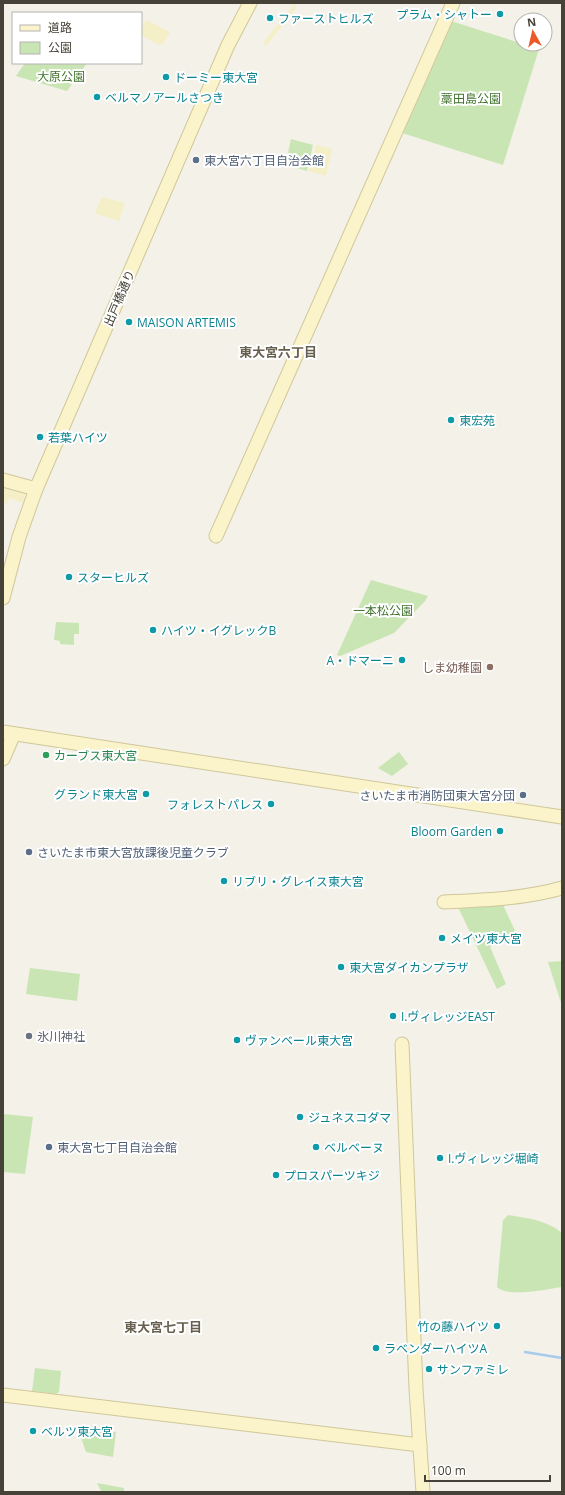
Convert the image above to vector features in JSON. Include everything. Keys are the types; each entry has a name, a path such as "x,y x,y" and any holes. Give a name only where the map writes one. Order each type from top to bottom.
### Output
{"street":[{"name":"出戸橋通り","path":"3,598 18,536 36,489 228,45 250,3"},
{"path":"216,536 453,3"},
{"path":"3,480 36,489"},
{"path":"3,759 8,733 562,817"},
{"path":"444,902 505,900 540,895 562,888"},
{"path":"402,1044 416,1389 423,1492"},
{"path":"3,1395 420,1445"}],"green space":[{"name":"藁田島公園","path":"451,21 513,41 513,52 538,52 503,165 399,132"},
{"name":"大原公園","path":"24,64 86,64 67,91 16,76"},
{"path":"291,139 313,145 307,171 297,168 300,156 288,153"},
{"name":"一本松公園","path":"371,580 428,596 394,633 340,656 337,655"},
{"path":"56,622 79,623 79,634 74,634 74,645 60,644 60,641 54,640"},
{"path":"399,752 408,764 392,776 378,768"},
{"path":"503,905 518,937 490,947 506,984 497,989 458,907"},
{"path":"562,961 562,1006 548,962"},
{"path":"30,968 80,974 77,1001 26,994"},
{"path":"3,1114 33,1117 25,1174 3,1172"},
{"path":"508,1215 543,1222 562,1233 562,1287 538,1291 509,1292 497,1287 503,1220"},
{"path":"35,1368 61,1371 59,1392 56,1394 32,1391"},
{"path":"77,1426 116,1432 113,1457 86,1452"},
{"path":"97,1483 124,1488 124,1492 101,1491"}],"sand":[{"path":"295,3 297,3 295,6 296,8 266,46 263,43"},
{"path":"146,20 170,32 163,44 159,45 142,36 142,28"},
{"path":"316,145 332,149 326,176 309,171"},
{"path":"102,197 125,203 119,221 95,213"},
{"path":"4,485 23,491 25,495 23,503 9,498 7,504 3,502"}],"waterway":[{"path":"525,1352 562,1358"}],"place":[{"name":"プラム・シャトー","path":"500,14"},
{"name":"ファーストヒルズ","path":"270,18"},
{"name":"ドーミー東大宮","path":"166,77"},
{"name":"ベルマノアールさつき","path":"97,97"},
{"name":"東大宮六丁目自治会館","path":"196,160"},
{"name":"MAISON ARTEMIS","path":"129,322"},
{"name":"東宏苑","path":"451,420"},
{"name":"若葉ハイツ","path":"40,437"},
{"name":"スターヒルズ","path":"69,577"},
{"name":"ハイツ・イグレックB","path":"153,630"},
{"name":"A・ドマーニ","path":"402,660"},
{"name":"しま幼稚園","path":"490,667"},
{"name":"カーブス東大宮","path":"46,755"},
{"name":"グランド東大宮","path":"146,794"},
{"name":"さいたま市消防団東大宮分団","path":"523,795"},
{"name":"フォレストパレス","path":"271,804"},
{"name":"Bloom Garden","path":"500,831"},
{"name":"さいたま市東大宮放課後児童クラブ","path":"29,852"},
{"name":"リブリ・グレイス東大宮","path":"224,881"},
{"name":"メイツ東大宮","path":"442,938"},
{"name":"東大宮ダイカンプラザ","path":"341,967"},
{"name":"I.ヴィレッジEAST","path":"393,1016"},
{"name":"氷川神社","path":"29,1036"},
{"name":"ヴァンベール東大宮","path":"237,1040"},
{"name":"ジュネスコダマ","path":"300,1117"},
{"name":"東大宮七丁目自治会館","path":"49,1147"},
{"name":"ベルベーヌ","path":"316,1147"},
{"name":"I.ヴィレッジ堀崎","path":"440,1158"},
{"name":"プロスパーツキジ","path":"276,1175"},
{"name":"竹の藤ハイツ","path":"497,1326"},
{"name":"ラベンダーハイツA","path":"376,1348"},
{"name":"サンファミレ","path":"429,1369"},
{"name":"ベルツ東大宮","path":"33,1431"}],"district":[{"name":"東大宮六丁目","path":"278,352"},
{"name":"東大宮七丁目","path":"163,1327"}]}
